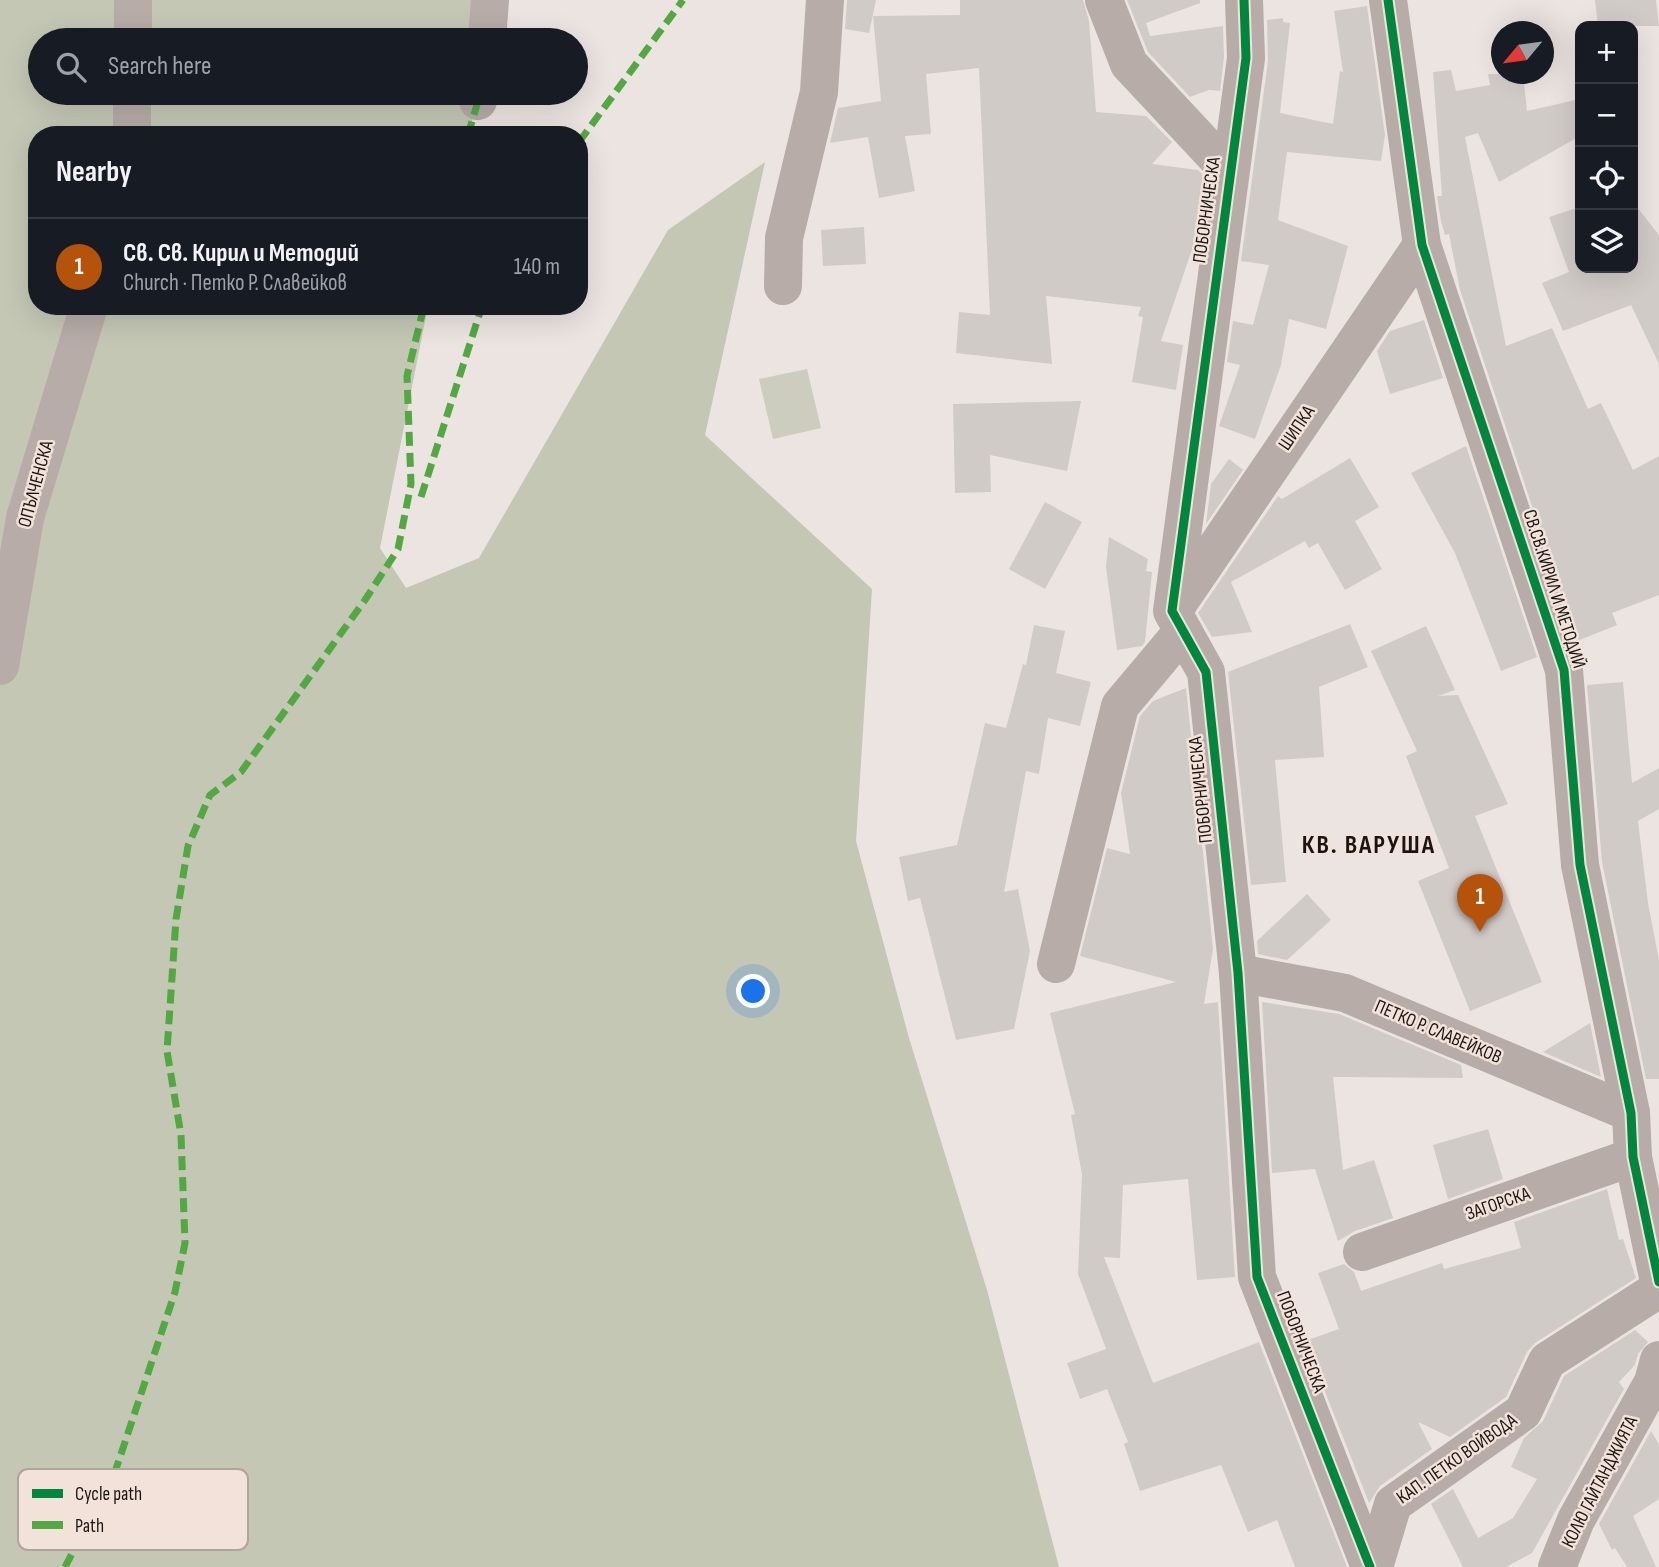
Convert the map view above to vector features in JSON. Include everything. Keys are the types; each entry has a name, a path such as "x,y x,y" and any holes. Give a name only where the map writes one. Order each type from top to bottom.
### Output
{"street":[{"path":"133,0 133,28"},
{"path":"488,28 490,0"},
{"path":"783,286 784,238 820,92 825,0"},
{"path":"1104,0 1129,64 1230,171"},
{"name":"ПОБОРНИЧЕСКА","path":"1244,0 1246,58 1230,171 1178,621 1206,672 1238,973 1257,1277 1372,1567"},
{"name":"СВ.СВ.КИРИЛ И МЕТОДИЙ","path":"1388,0 1422,244 1564,670 1580,865 1644,1178 1659,1282"},
{"path":"132,105 132,126"},
{"name":"ШИПКА","path":"1178,621 1422,244"},
{"name":"ОПЪЛЧЕНСКА","path":"0,666 25,518 86,315"},
{"path":"1056,964 1120,706 1178,621"},
{"name":"ПЕТКО Р. СЛАВЕЙКОВ","path":"1238,973 1345,993 1631,1113"},
{"name":"ЗАГОРСКА","path":"1362,1252 1644,1178"},
{"name":"КАП. ПЕТКО ВОЙВОДА","path":"1372,1567 1393,1504 1524,1412 1547,1361 1659,1289"},
{"name":"КОЛЮ ГАЙТАНДЖИЯТА","path":"1557,1567 1576,1520 1653,1382 1659,1360"}],"shaded area":[{"path":"807,369 821,428 773,439 759,379"}],"green space":[{"path":"0,0 490,0 488,28 28,28 28,105 477,105 471,126 28,126 28,315 426,315 380,548 406,588 479,558 668,230 765,162 705,435 872,589 856,841 909,1038 987,1290 1059,1567 0,1567"}],"building":[{"path":"847,0 876,0 869,33 845,29"},
{"path":"960,0 1083,0 1089,21 1096,112 1146,116 1172,142 1152,164 1198,170 1208,180 1202,220 1161,341 1183,345 1176,390 1132,382 1143,317 1138,316 1141,307 1046,296 1052,364 956,353 959,312 990,315 979,68 926,74 931,134 905,136 915,191 879,198 868,137 830,143 838,108 881,101 873,16 960,15"},
{"path":"1127,0 1200,0 1200,3 1146,23 1150,36 1223,26 1224,57 1220,91 1209,90 1190,97 1148,52"},
{"path":"1595,0 1656,0 1659,26 1638,26 1638,21 1597,21"},
{"path":"1367,6 1385,135 1381,161 1287,152 1278,220 1348,246 1326,329 1289,319 1281,365 1255,439 1219,426 1240,365 1227,362 1233,321 1253,325 1269,265 1241,261 1268,61 1267,20 1283,18 1283,22 1290,23 1280,113 1333,124 1340,71 1343,72 1334,11"},
{"path":"1451,70 1456,91 1490,85 1488,74 1491,74 1491,84 1524,84 1527,111 1575,100 1575,139 1499,182 1478,133 1465,137 1506,346 1552,328 1588,409 1601,403 1633,470 1659,456 1659,595 1612,613 1617,625 1577,641 1460,290 1449,234 1445,235 1441,221 1437,196 1442,196 1433,72"},
{"path":"1638,208 1659,235 1659,364 1631,305 1563,331 1542,283 1569,272 1549,217 1575,209 1575,273 1638,273"},
{"path":"864,227 866,264 823,266 821,230"},
{"path":"1424,320 1443,378 1390,394 1377,351 1390,331"},
{"path":"1081,401 1067,471 990,455 991,492 955,493 953,404"},
{"path":"1466,446 1537,657 1501,671 1455,553 1411,473"},
{"path":"1350,458 1379,507 1355,521 1382,569 1345,590 1318,543 1309,548 1305,541 1231,582 1252,632 1212,637 1198,613 1278,496 1282,499"},
{"path":"1229,459 1243,470 1206,524 1211,484"},
{"path":"1045,502 1082,522 1045,589 1009,569"},
{"path":"1109,537 1148,559 1146,571 1152,572 1145,642 1142,646 1117,650 1106,567"},
{"path":"1350,624 1368,667 1319,687 1324,757 1275,760 1286,882 1251,885 1228,672"},
{"path":"1034,625 1065,631 1056,673 1091,682 1080,726 1048,718 1039,774 1026,771 1004,892 1018,889 1030,951 1014,1029 956,1040 920,898 908,901 899,857 957,845 985,723 1006,728 1023,664 1026,665"},
{"path":"1426,626 1455,690 1438,696 1458,695 1508,804 1475,816 1542,982 1470,1011 1418,881 1449,868 1406,756 1417,751 1371,651"},
{"path":"1623,682 1632,783 1659,768 1659,809 1638,821 1648,903 1659,960 1659,1079 1646,1079 1602,862 1587,685"},
{"path":"1186,688 1213,949 1204,1004 1218,1002 1235,1277 1197,1280 1188,1179 1123,1185 1120,1258 1104,1257 1153,1383 1259,1342 1347,1567 1295,1567 1277,1520 1248,1532 1221,1465 1140,1491 1124,1444 1128,1442 1107,1389 1080,1399 1067,1363 1106,1349 1078,1274 1082,1174 1071,1115 1075,1114 1050,1013 1176,982 1080,956 1107,848 1130,854 1121,793 1140,716 1153,701"},
{"path":"1307,894 1331,920 1287,960 1258,954 1257,941"},
{"path":"1262,1002 1339,1014 1461,1065 1463,1078 1333,1077 1343,1170 1374,1160 1393,1218 1355,1231 1338,1241 1315,1169 1272,1173"},
{"path":"1590,1023 1601,1077 1543,1052"},
{"path":"1488,1129 1503,1179 1448,1199 1433,1145"},
{"path":"1607,1189 1619,1240 1623,1239 1636,1278 1535,1343 1527,1352 1506,1397 1450,1437 1418,1422 1432,1449 1380,1486 1369,1503 1305,1341 1339,1329 1318,1273 1344,1264 1354,1272 1361,1291 1442,1263 1444,1269 1521,1248 1514,1222"},
{"path":"1635,1330 1648,1342 1638,1354 1635,1365 1619,1382 1624,1389 1532,1553 1506,1567 1463,1567 1431,1504 1453,1489 1478,1538 1513,1518 1537,1479 1511,1467 1524,1438 1543,1421 1564,1376"},
{"path":"1651,1431 1659,1444 1659,1499 1633,1516 1656,1567 1627,1567 1615,1548 1612,1550 1599,1524"}],"marked path":[{"path":"588,130 683,0"},
{"path":"471,126 477,105"},
{"path":"116,1469 175,1292 185,1243 181,1135 167,1051 176,919 188,846 210,795 241,772 365,600 398,549 411,484 407,376 422,315"},
{"path":"421,497 479,315"},
{"path":"65,1567 74,1550"}],"cycle path":[{"path":"1244,0 1246,58 1172,611 1206,672 1238,973 1257,1277 1370,1567"},
{"path":"1388,0 1422,245 1564,670 1580,865 1631,1113 1633,1157 1659,1282"}],"place":[{"name":"Св. Св. Кирил и Методий","path":"1480,932"}],"district":[{"name":"КВ. ВАРУША","path":"1369,845"}]}
